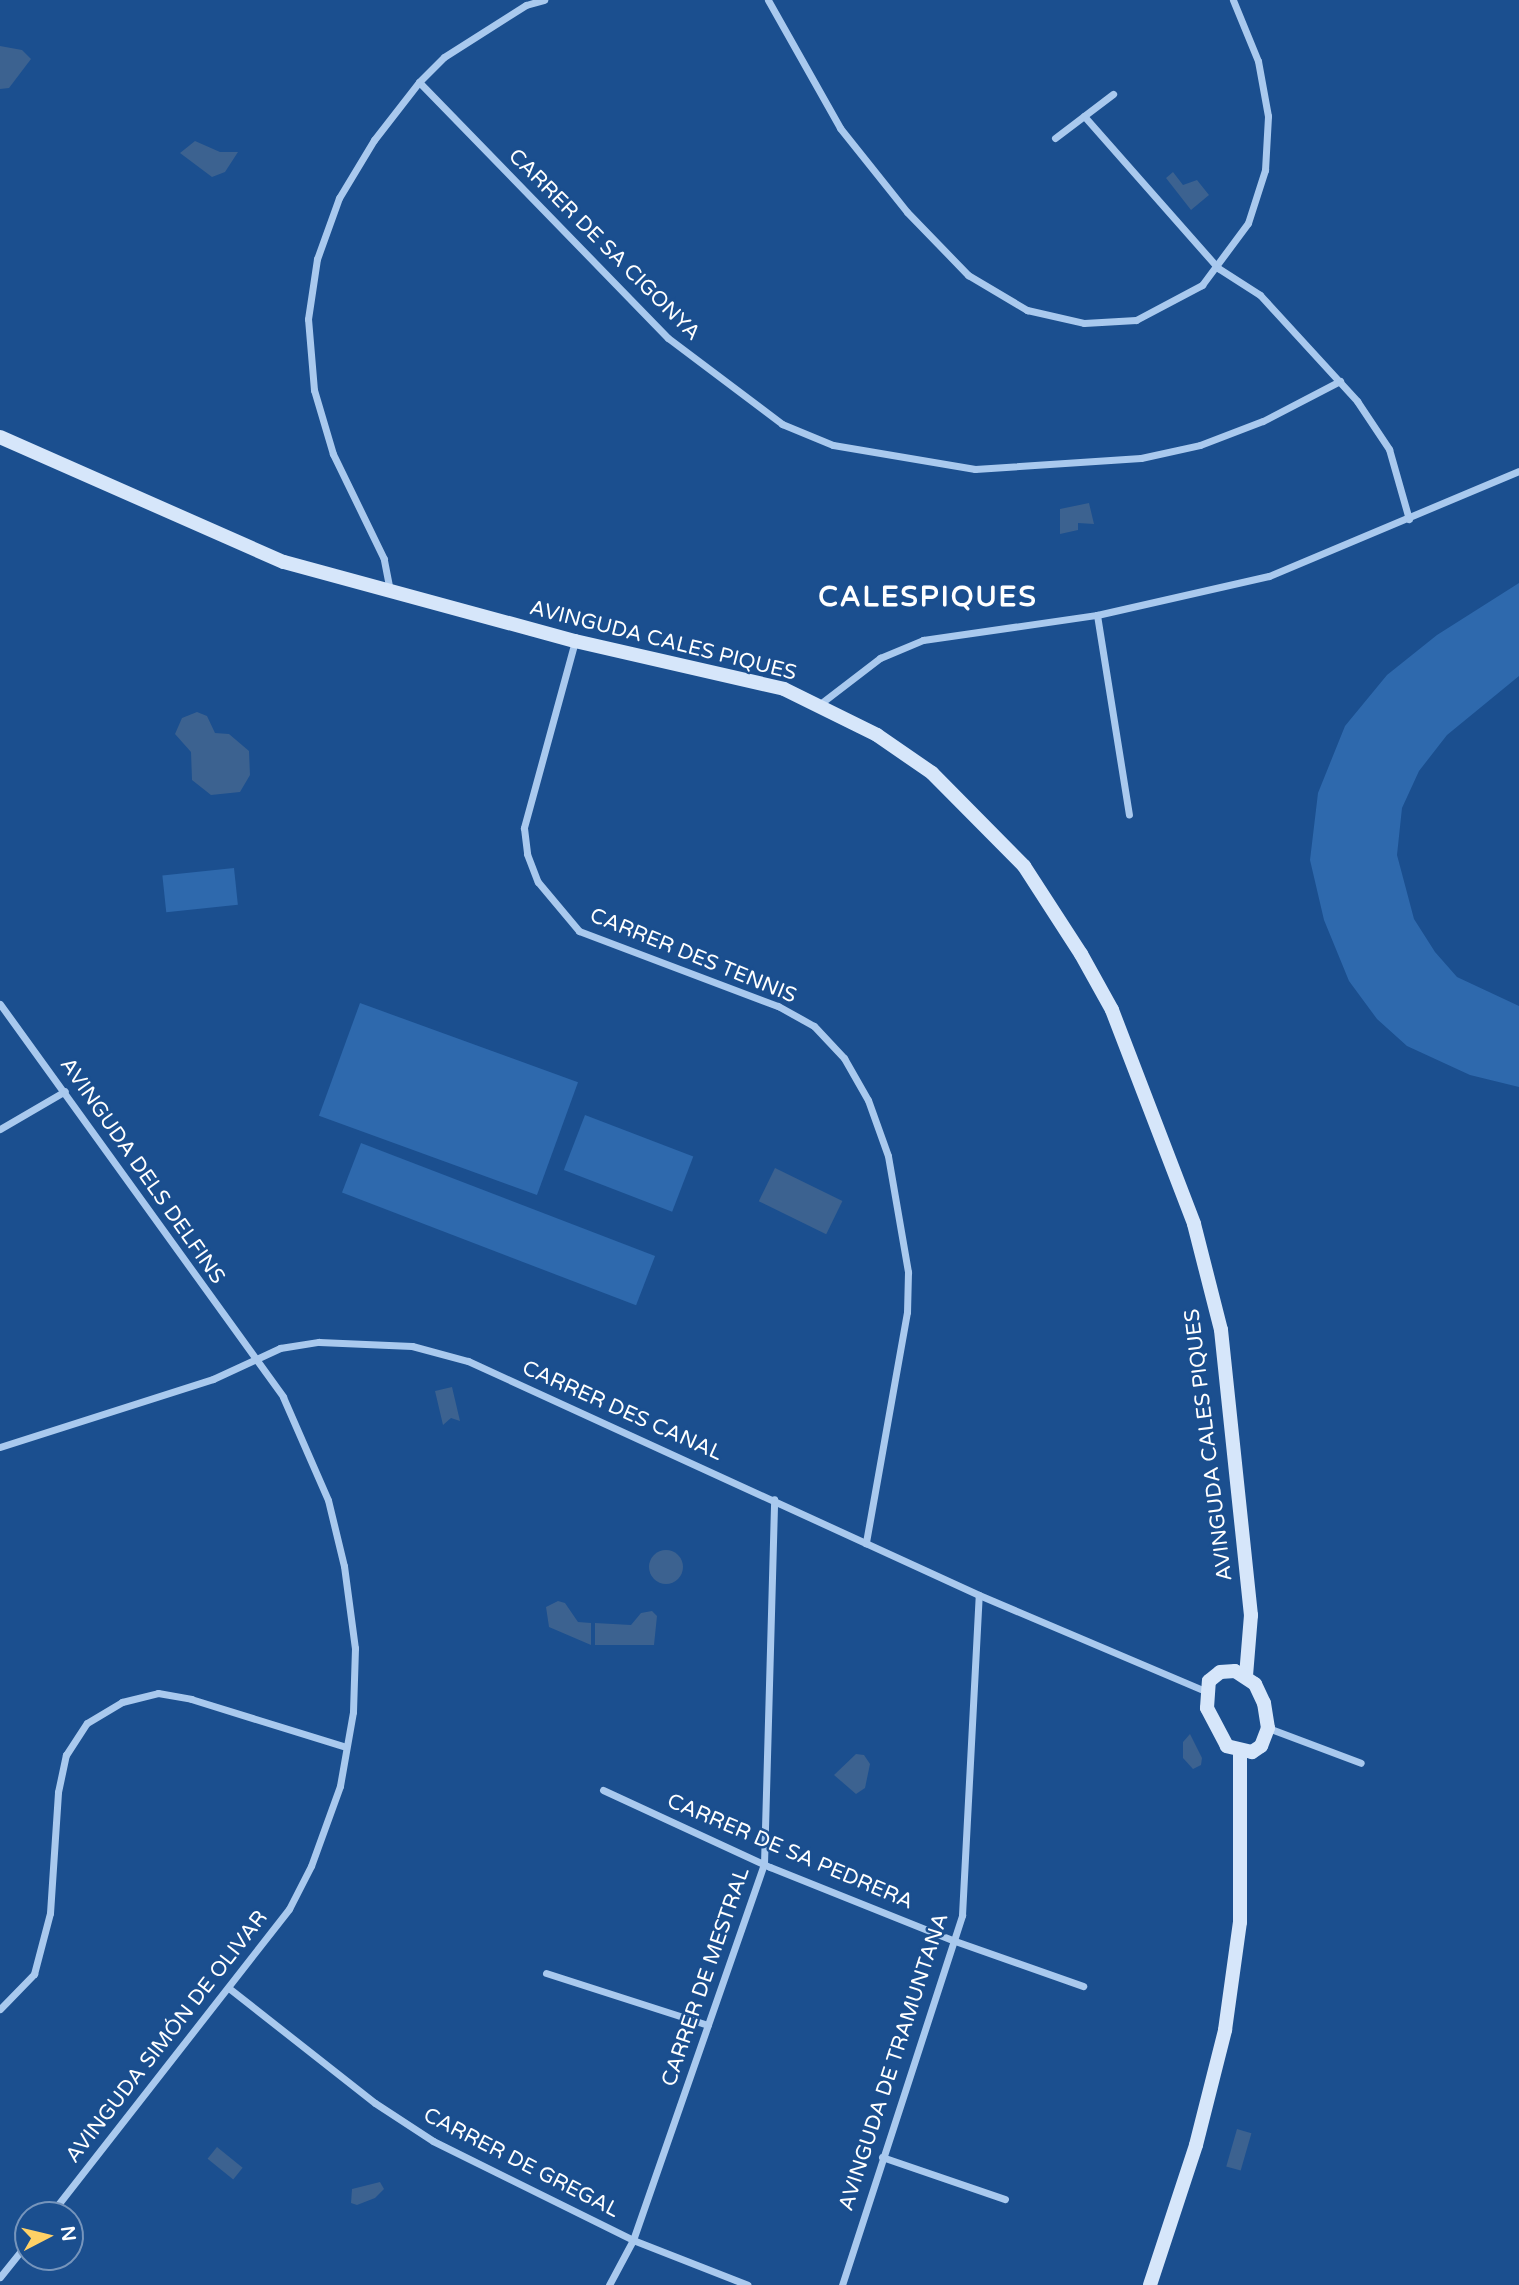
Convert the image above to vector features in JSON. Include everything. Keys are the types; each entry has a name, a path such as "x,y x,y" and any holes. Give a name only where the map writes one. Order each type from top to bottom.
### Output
{"street":[{"path":"390,591 384,559 333,454 314,390 308,319 317,259 340,198 374,140 419,82 444,57 526,5 544,0"},
{"path":"768,0 841,128 907,212 968,275 1027,310 1083,323 1136,320 1202,285 1218,268 1248,223 1265,170 1268,116 1258,61 1233,0"},
{"name":"CARRER DE SA CIGONYA","path":"419,82 668,338 782,424 833,445 975,469 1141,458 1200,445 1264,421 1340,381"},
{"path":"1055,138 1113,94"},
{"path":"1084,116 1218,268 1260,295 1340,381 1389,449 1409,519"},
{"name":"AVINGUDA CALES PIQUES","path":"0,437 284,562 575,641 784,689 820,704 932,773 1024,866 1112,1010 1194,1224 1221,1330 1251,1615 1247,1676"},
{"path":"820,704 880,658 923,640 1097,615 1269,576 1519,471"},
{"path":"1097,615 1129,814"},
{"name":"CARRER DES TENNIS","path":"575,641 524,828 527,854 538,882 579,931 778,1006 814,1026 844,1058 862,1089 888,1156 908,1272 907,1312 866,1543"},
{"name":"AVINGUDA DELS DELFINS","path":"0,1004 65,1091 254,1360"},
{"path":"0,1129 65,1091"},
{"name":"CARRER DES CANAL","path":"0,1447 149,1401 280,1348 318,1342 412,1346 468,1361 979,1595 1207,1692"},
{"name":"AVINGUDA SIMÓN DE OLIVAR","path":"61,2201 230,1989 289,1909 311,1866 340,1786 355,1648 337,1532 310,1453 283,1397 254,1360"},
{"name":"CARRER DE MESTRAL","path":"609,2285 633,2240 764,1864 774,1499"},
{"name":"AVINGUDA DE TRAMUNTANA","path":"842,2285 955,1941 961,1915 979,1595"},
{"path":"1220,1672 1247,1676 1264,1703 1268,1728 1261,1746 1240,1752 1227,1746 1212,1722 1207,1692 1209,1681 1220,1672"},
{"path":"0,2009 34,1974 50,1913 58,1792 66,1755 87,1723 122,1702 158,1693 191,1699 346,1748"},
{"path":"1268,1728 1361,1763"},
{"path":"1150,2285 1196,2145 1225,2030 1240,1922 1240,1752"},
{"name":"CARRER DE SA PEDRERA","path":"603,1790 764,1864 955,1941 1083,1986"},
{"path":"546,1973 708,2025"},
{"name":"CARRER DE GREGAL","path":"230,1989 375,2103 433,2141 633,2240 748,2285"},
{"path":"882,2157 1005,2199"},
{"path":"0,2277 14,2260"}],"shaded area":[{"path":"0,46 22,50 31,59 9,88 0,89"},
{"path":"195,141 220,152 238,152 225,172 212,177 180,153"},
{"path":"1173,172 1183,185 1197,180 1209,195 1191,210 1166,178"},
{"path":"1089,503 1094,524 1078,523 1078,530 1060,534 1060,509"},
{"path":"1519,583 1519,676 1447,735 1419,771 1402,808 1397,855 1414,919 1435,952 1457,977 1519,1006 1519,1087 1470,1075 1407,1046 1377,1019 1349,981 1324,920 1310,860 1318,793 1345,726 1387,675 1437,635"},
{"path":"197,712 207,716 215,733 229,734 249,751 250,775 240,792 211,795 192,780 191,752 175,734 182,718"},
{"path":"234,868 238,905 166,912 162,876"},
{"path":"360,1003 578,1082 537,1195 319,1116"},
{"path":"585,1115 693,1157 672,1212 564,1170"},
{"path":"361,1143 655,1256 636,1305 342,1192"},
{"path":"775,1168 842,1201 826,1234 759,1201"},
{"path":"452,1387 460,1421 451,1418 443,1425 435,1391"},
{"path":"666,1550 678,1555 683,1567 678,1579 666,1584 654,1579 649,1567 654,1555"},
{"path":"558,1601 565,1603 578,1622 591,1623 591,1645 549,1627 546,1607"},
{"path":"652,1611 657,1616 654,1645 595,1645 595,1623 631,1625 641,1613"},
{"path":"1190,1734 1202,1758 1201,1765 1193,1769 1183,1758 1183,1742"},
{"path":"856,1754 864,1755 870,1764 865,1788 856,1794 834,1775"},
{"path":"1237,2129 1251,2133 1241,2171 1226,2166"},
{"path":"217,2147 243,2168 233,2179 208,2159"},
{"path":"380,2182 384,2189 375,2198 357,2205 351,2203 352,2189"}],"district":[{"name":"CALESPIQUES","path":"928,597"}]}
